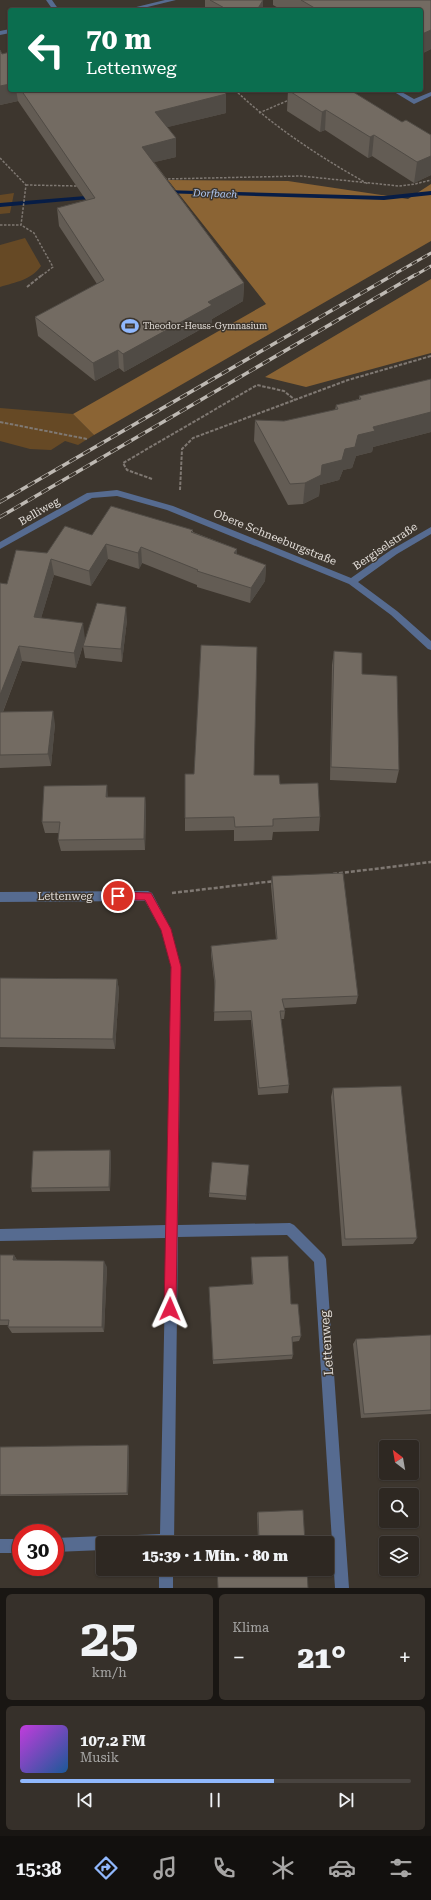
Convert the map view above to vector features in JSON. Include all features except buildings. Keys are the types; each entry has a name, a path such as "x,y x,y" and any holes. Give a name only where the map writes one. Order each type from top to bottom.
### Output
{"street":[{"path":"136,8 170,0"},
{"path":"397,92 414,102 431,94"},
{"name":"Obere Schneeburgstraße","path":"90,495 118,493 170,508 352,582 394,612 431,646"},
{"name":"Belliweg","path":"0,546 90,495"},
{"name":"Bergiselstraße","path":"352,582 394,552 431,530"},
{"name":"Lettenweg","path":"0,896 148,896"},
{"path":"148,896 166,929 176,967 167,1536"},
{"name":"Lettenweg","path":"0,1235 290,1229 320,1259 342,1588"},
{"path":"64,1545 96,1543"},
{"path":"0,1546 12,1546"},
{"path":"166,1576 166,1588"}],"path":[{"path":"237,92 258,113 314,153 371,185"},
{"path":"258,113 293,99"},
{"path":"0,158 26,185"},
{"path":"164,179 303,176 371,185 417,186 431,180"},
{"path":"26,185 39,184 71,187 84,186"},
{"path":"21,225 26,185"},
{"path":"0,225 21,225 34,234 53,267 27,287"},
{"path":"174,487 180,490 182,449 193,438 348,380 431,356"},
{"path":"154,480 127,470 123,463 257,385 284,391 295,400"},
{"path":"0,422 87,439"},
{"path":"329,874 431,862"},
{"path":"148,896 282,880"}],"shaded area":[{"path":"168,180 288,181 408,199 431,184 431,241 94,435 73,414 266,304"},
{"path":"14,193 10,213 0,214 0,195"},
{"path":"25,238 41,266 37,271 28,277 0,287 0,245"},
{"path":"431,279 431,353 306,387 265,377"},
{"path":"0,408 73,414 94,435 78,445 65,441 51,450 30,449 0,441"}],"waterway":[{"name":"Dorfbach","path":"163,192 384,198 431,193"},
{"name":"Dorfbach","path":"0,205 98,197"}],"railway":[{"path":"391,276 431,253"},
{"path":"414,276 431,266"},
{"path":"0,502 393,275"},
{"path":"0,517 415,275"}],"place":[{"name":"Theodor-Heuss-Gymnasium","path":"130,326"}],"route":[{"path":"118,896 148,896 166,929 176,967 170,1309"}]}
